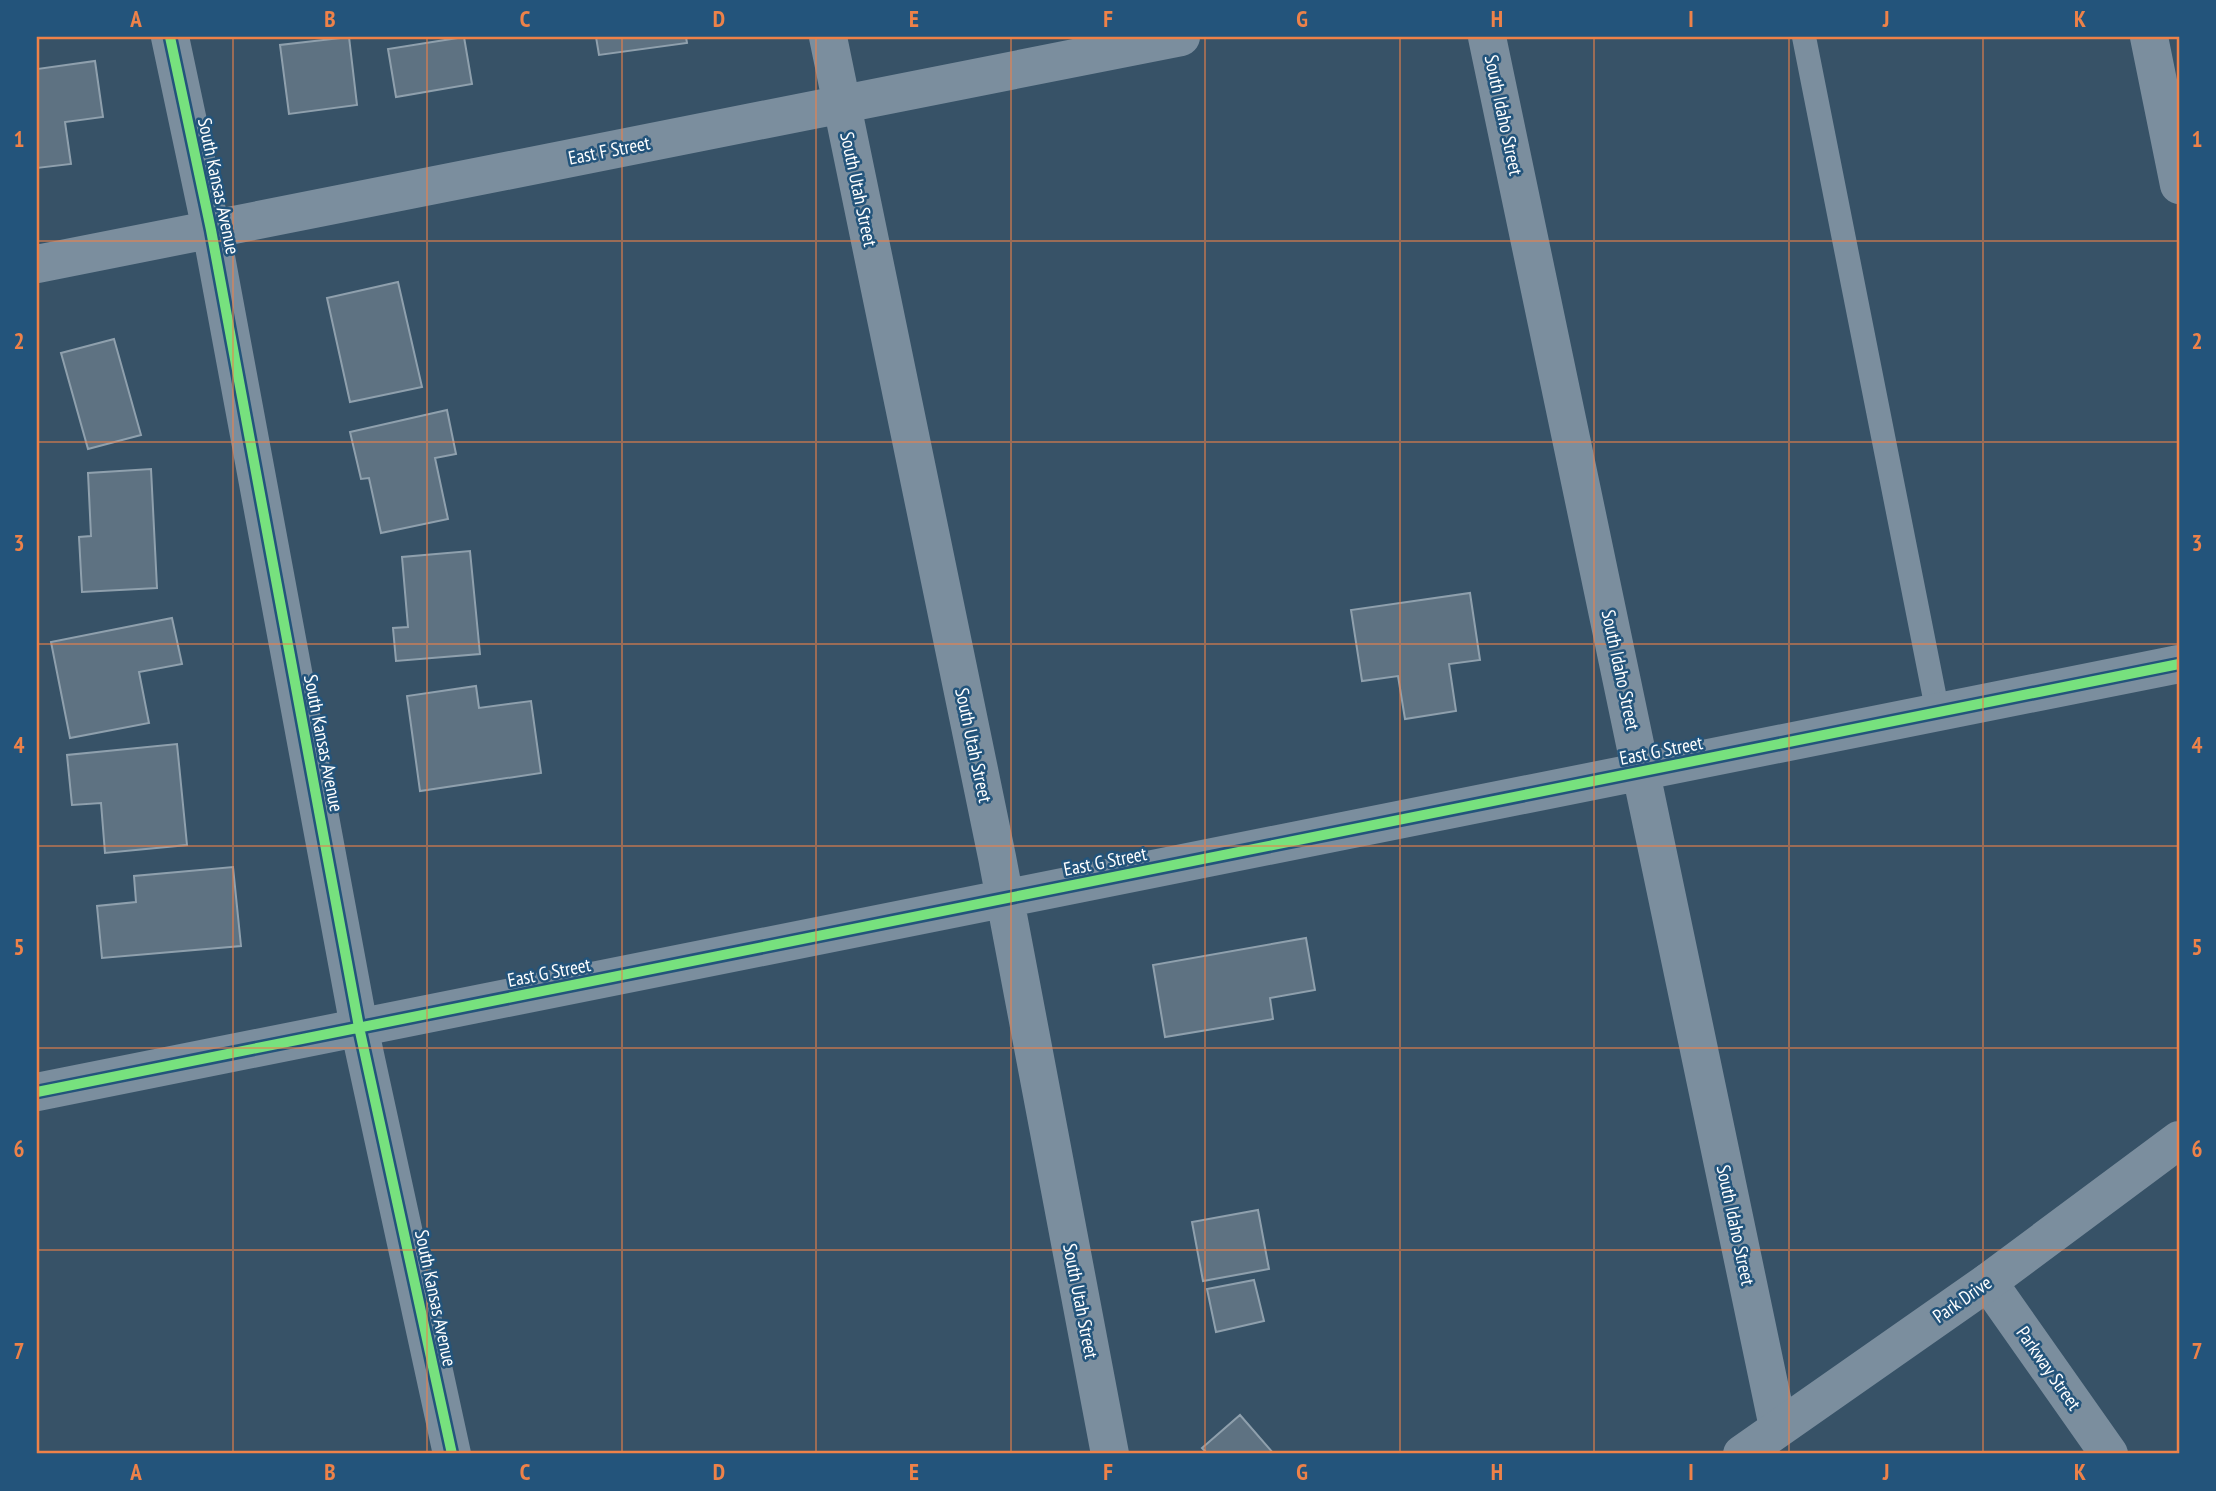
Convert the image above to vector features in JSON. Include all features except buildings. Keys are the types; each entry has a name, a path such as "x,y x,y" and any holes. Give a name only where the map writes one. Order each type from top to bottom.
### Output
{"street":[{"name":"South Kansas Avenue","path":"170,37 211,230 359,1027 452,1454"},
{"name":"South Utah Street","path":"828,37 1005,898 1110,1454"},
{"name":"East F Street","path":"37,264 1181,37"},
{"name":"South Idaho Street","path":"1487,37 1778,1427"},
{"path":"2148,37 2179,185"},
{"name":"East G Street","path":"37,1092 2179,664"},
{"name":"Park Drive","path":"1742,1454 1988,1282 2179,1140"},
{"name":"Parkway Street","path":"1988,1282 2109,1454"}],"lane":[{"path":"1804,37 1938,714"}],"cycle path":[{"path":"170,37 211,230 359,1027 452,1454"},
{"path":"37,1092 2179,664"}]}
